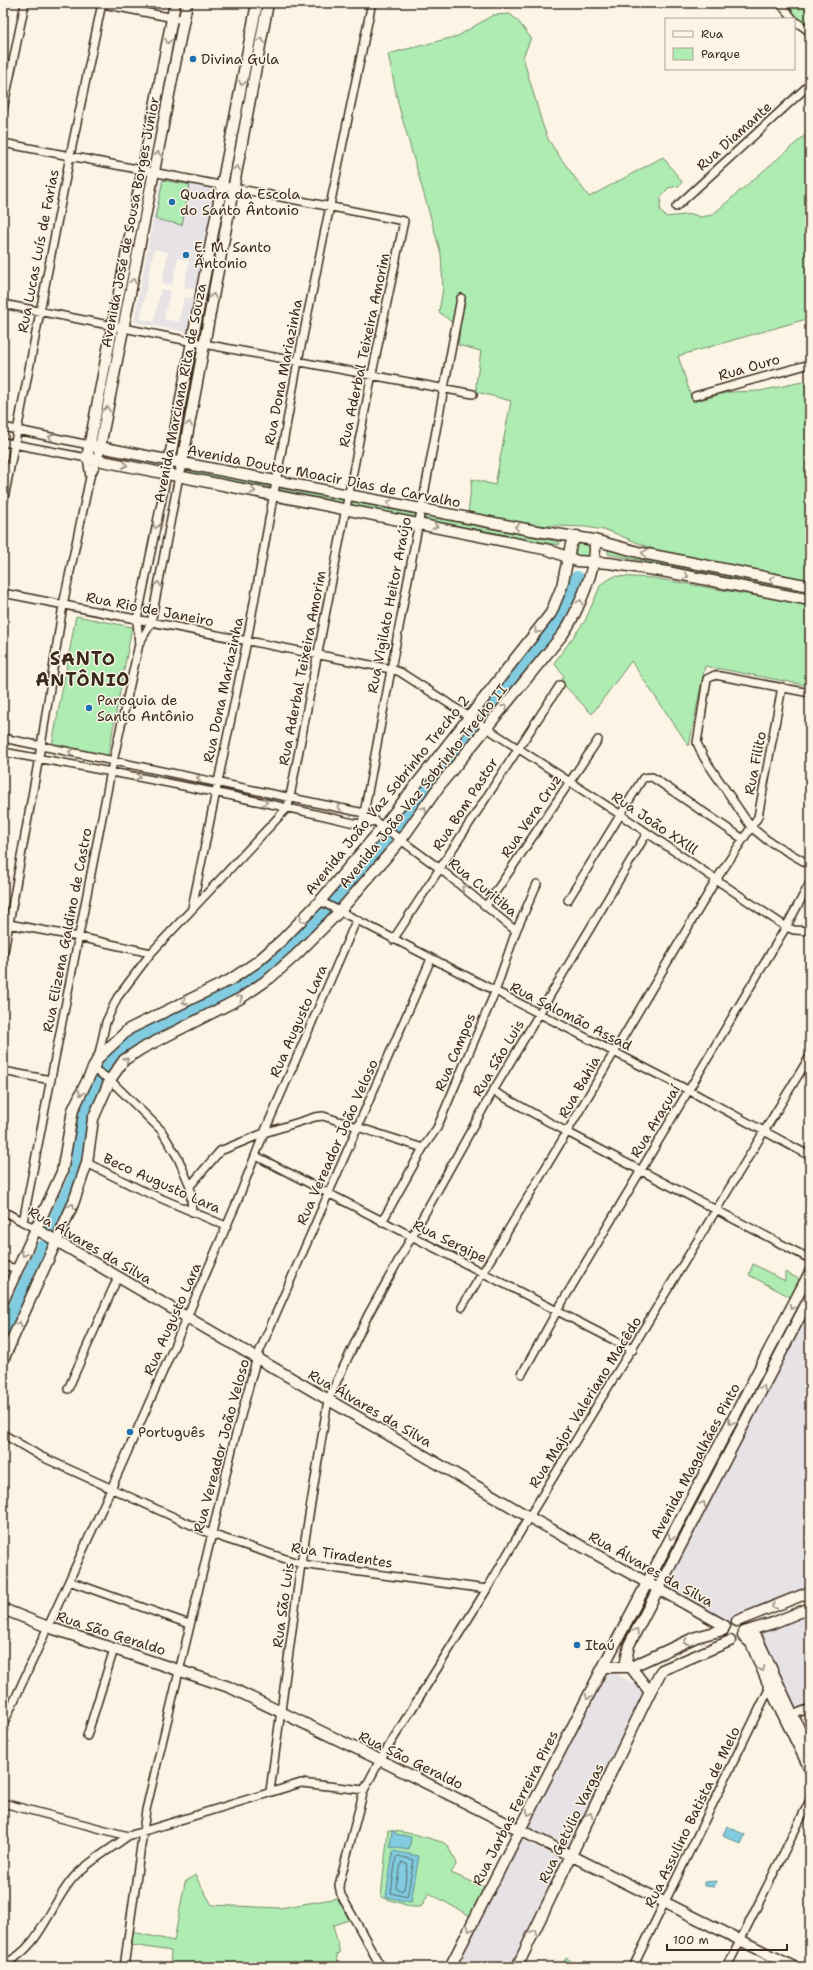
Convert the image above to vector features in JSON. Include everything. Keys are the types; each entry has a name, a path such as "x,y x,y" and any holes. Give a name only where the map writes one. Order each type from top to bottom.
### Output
{"street":[{"path":"3,110 25,3"},
{"path":"100,3 184,20"},
{"name":"Rua Lucas Luís de Farias","path":"3,504 100,3"},
{"name":"Avenida José de Sousa Borges Júnior","path":"87,458 175,3"},
{"name":"Avenida José de Sousa Borges Júnior","path":"98,460 187,3"},
{"name":"Avenida Marciana Rita de Souza","path":"137,620 170,460 191,341 257,3"},
{"name":"Avenida Marciana Rita de Souza","path":"151,623 268,3"},
{"path":"780,3 793,18"},
{"name":"Rua Dona Mariazinha","path":"192,908 248,642 275,481 298,361 331,207 371,7"},
{"path":"795,20 808,28"},
{"name":"Rua Diamante","path":"676,207 810,84"},
{"path":"3,143 331,207"},
{"name":"Rua Aderbal Teixeira Amorim","path":"98,1058 106,1022 117,998 151,953 288,807 345,509 404,221 331,207"},
{"path":"212,236 224,238"},
{"name":"Rua Vigilato Heitor Araújo","path":"362,824 461,298"},
{"path":"3,304 204,344 372,374 473,394"},
{"name":"Rua Ouro","path":"695,396 810,364"},
{"name":"Avenida Doutor Moacir Dias de Carvalho","path":"3,427 348,496 531,530 577,536 642,553 810,586"},
{"name":"Avenida Doutor Moacir Dias de Carvalho","path":"3,442 419,523 549,550 570,558 592,563 609,563 703,579 810,600"},
{"path":"87,458 90,477"},
{"path":"3,957 6,924 41,746 63,605 90,477 98,460"},
{"name":"Avenida João Vaz Sobrinho Trecho 2","path":"3,1301 38,1231 62,1172 73,1110 98,1058 129,1029 230,980 257,962 321,902 381,826 471,717 551,613 557,601 570,558 571,544 577,536"},
{"path":"592,563 596,550 594,540"},
{"path":"150,554 164,556"},
{"name":"Avenida João Vaz Sobrinho Trecho II","path":"3,1360 55,1240 73,1204 87,1163 94,1119 108,1078 124,1060 241,998 270,978 296,955 337,911 399,839 440,785 571,622 578,608 592,563"},
{"path":"703,579 705,566"},
{"name":"Rua Rio de Janeiro","path":"3,593 391,669 400,672 487,727"},
{"name":"Rua Elizena Galdino de Castro","path":"23,1222 111,771 139,644 137,620"},
{"name":"Rua Elizena Galdino de Castro","path":"139,644 151,623"},
{"path":"810,693 715,675 707,679 696,743 716,779 751,827 767,840 810,865"},
{"name":"Rua Bom Pastor","path":"393,940 560,685"},
{"name":"Rua Filito","path":"743,839 758,817 782,687"},
{"name":"Rua João XXlll","path":"487,727 786,926 794,930 810,931"},
{"path":"3,738 291,796 364,813"},
{"name":"Rua Vera Cruz","path":"486,906 598,740"},
{"path":"3,752 111,771 288,807 362,824 381,826"},
{"path":"568,900 643,778 652,777 743,839"},
{"name":"Rua Curitiba","path":"364,813 439,868 516,931"},
{"name":"Rua São Luis","path":"270,1791 301,1564 328,1400 368,1315 493,1091 647,833"},
{"name":"Rua Bahia","path":"462,1307 482,1271 568,1132 716,880 743,839"},
{"name":"Rua Araçuaí","path":"522,1374 557,1310 641,1171 810,883"},
{"name":"Rua Campos","path":"382,1222 423,1148 437,1128 495,992 516,931 537,884"},
{"name":"Rua Salomão Assad","path":"321,902 688,1090 810,1156"},
{"name":"Rua Augusto Lara","path":"3,1725 111,1489 187,1317 256,1156 264,1133 356,921"},
{"path":"6,924 79,937 151,953"},
{"name":"Rua Vereador João Veloso","path":"124,1967 146,1810 211,1534 257,1357 431,959"},
{"name":"Rua Major Valeriano Macêdo","path":"381,1967 341,1895 339,1885 364,1790 380,1760 487,1589 529,1517 810,1056"},
{"path":"94,1069 108,1078 161,1130 178,1158 190,1186 192,1212"},
{"path":"3,1071 51,1080"},
{"path":"493,1091 641,1171 810,1259"},
{"path":"190,1186 220,1150 300,1121 323,1116 423,1148"},
{"name":"Rua Sergipe","path":"256,1156 382,1222 482,1271 632,1350"},
{"name":"Beco Augusto Lara","path":"87,1163 138,1189 226,1226"},
{"name":"Rua Álvares da Silva","path":"3,1211 118,1276 529,1517 724,1628"},
{"path":"3,1266 18,1269"},
{"name":"Avenida Magalhães Pinto","path":"604,1665 810,1272"},
{"path":"68,1389 118,1276"},
{"name":"Avenida Magalhães Pinto","path":"631,1667 626,1661 629,1645 810,1297"},
{"name":"Rua Tiradentes","path":"3,1434 40,1456 211,1534 301,1564 487,1589"},
{"path":"718,1448 728,1454"},
{"path":"69,1581 189,1624"},
{"path":"604,1665 631,1667 696,1638 724,1628 732,1621 737,1621 810,1592"},
{"path":"724,1628 724,1635 730,1641 735,1641 743,1634 810,1608"},
{"name":"Rua São Geraldo","path":"3,1609 48,1627 229,1687 520,1829 794,1967"},
{"path":"737,1621 743,1627 743,1634 751,1643 770,1688 810,1752"},
{"path":"743,1634 754,1636 758,1640 775,1678 788,1717 810,1769"},
{"name":"Rua Getúlio Vargas","path":"517,1967 662,1670 730,1641"},
{"path":"87,1736 114,1649"},
{"name":"Rua Jarbas Ferreira Pires","path":"450,1967 604,1665"},
{"path":"631,1667 650,1692"},
{"name":"Rua Assulino Batista de Melo","path":"633,1967 775,1678"},
{"path":"788,1717 810,1708"},
{"path":"3,1964 23,1952 36,1938 64,1889 76,1876 128,1836 300,1783 364,1790"},
{"path":"727,1967 810,1800"},
{"path":"3,1803 128,1836"}],"shaded area":[{"name":"E. M. Santo Ãntonio","path":"161,179 218,189 191,333 134,322","holes":["154,249 168,252 162,283 172,285 178,258 189,261 184,287 197,290 195,299 184,297 179,322 164,319 170,291 161,289 154,322 140,319"]},
{"path":"810,1306 810,1589 726,1624 663,1589"},
{"path":"810,1613 810,1704 791,1712 759,1634"},
{"path":"611,1671 645,1690 570,1846 528,1827 559,1768 591,1700"},
{"path":"521,1839 565,1861 513,1967 457,1967"}],"green space":[{"path":"781,3 810,3 810,22 804,27"},
{"path":"510,14 518,21 531,38 523,57 548,139 589,197 663,157 682,182 679,186 668,188 661,197 660,211 666,217 692,214 701,217 712,215 810,131 810,318 678,356 693,402 729,392 760,391 802,382 810,382 810,584 665,554 609,531 586,527 530,525 468,514 472,479 495,485 511,401 477,392 476,384 481,351 458,345 460,329 439,312 443,288 441,254 399,107 388,54 458,36 493,15"},
{"name":"Quadra da Escola do Santo Ântonio","path":"163,180 190,185 182,225 155,219"},
{"path":"188,468 272,484 271,488 187,473"},
{"path":"277,485 345,500 344,503 276,489"},
{"path":"349,501 418,515 417,518 349,504"},
{"path":"425,516 560,542 559,545 425,520"},
{"path":"578,541 591,543 589,556 582,557 576,554 575,544"},
{"path":"608,550 810,590 810,594 608,554"},
{"path":"615,576 653,578 810,605 810,686 705,666 689,746 631,661 592,714 561,682 564,676 554,663 585,621 601,584"},
{"path":"76,616 132,627 108,756 52,745"},
{"path":"753,1264 785,1281 785,1272 803,1281 794,1299 749,1275"},
{"path":"388,1830 414,1834 442,1842 449,1846 449,1849 457,1863 451,1873 487,1888 472,1917 429,1893 421,1907 412,1907 381,1897"},
{"path":"195,1875 212,1905 280,1908 338,1898 349,1920 333,1925 340,1953 337,1954 338,1967 170,1967 171,1951 132,1945 133,1932 174,1941 185,1882"},
{"path":"566,1958 582,1967 561,1967"}],"water":[{"path":"727,1826 745,1835 741,1844 723,1835"},
{"path":"392,1831 395,1832 395,1834 411,1837 409,1850 390,1847"},
{"path":"393,1851 419,1856 411,1902 386,1897"},
{"path":"717,1881 714,1887 704,1886 704,1882"}],"waterway":[{"path":"52,1227 75,1178 78,1164 80,1127 86,1108 109,1064 120,1050 135,1039 199,1010 236,990 281,957 303,937 364,870 397,825 548,637 565,609 577,578"},
{"path":"3,1334 43,1247"}],"place":[{"name":"Divina Gula","path":"193,59"},
{"name":"Quadra da Escola do Santo Ântonio","path":"172,202"},
{"name":"E. M. Santo Ãntonio","path":"186,255"},
{"name":"Paroquia de Santo Antônio","path":"89,708"},
{"name":"Português","path":"130,1432"},
{"name":"Itaú","path":"577,1645"}],"district":[{"name":"SANTO ANTÔNIO","path":"83,669"}]}
